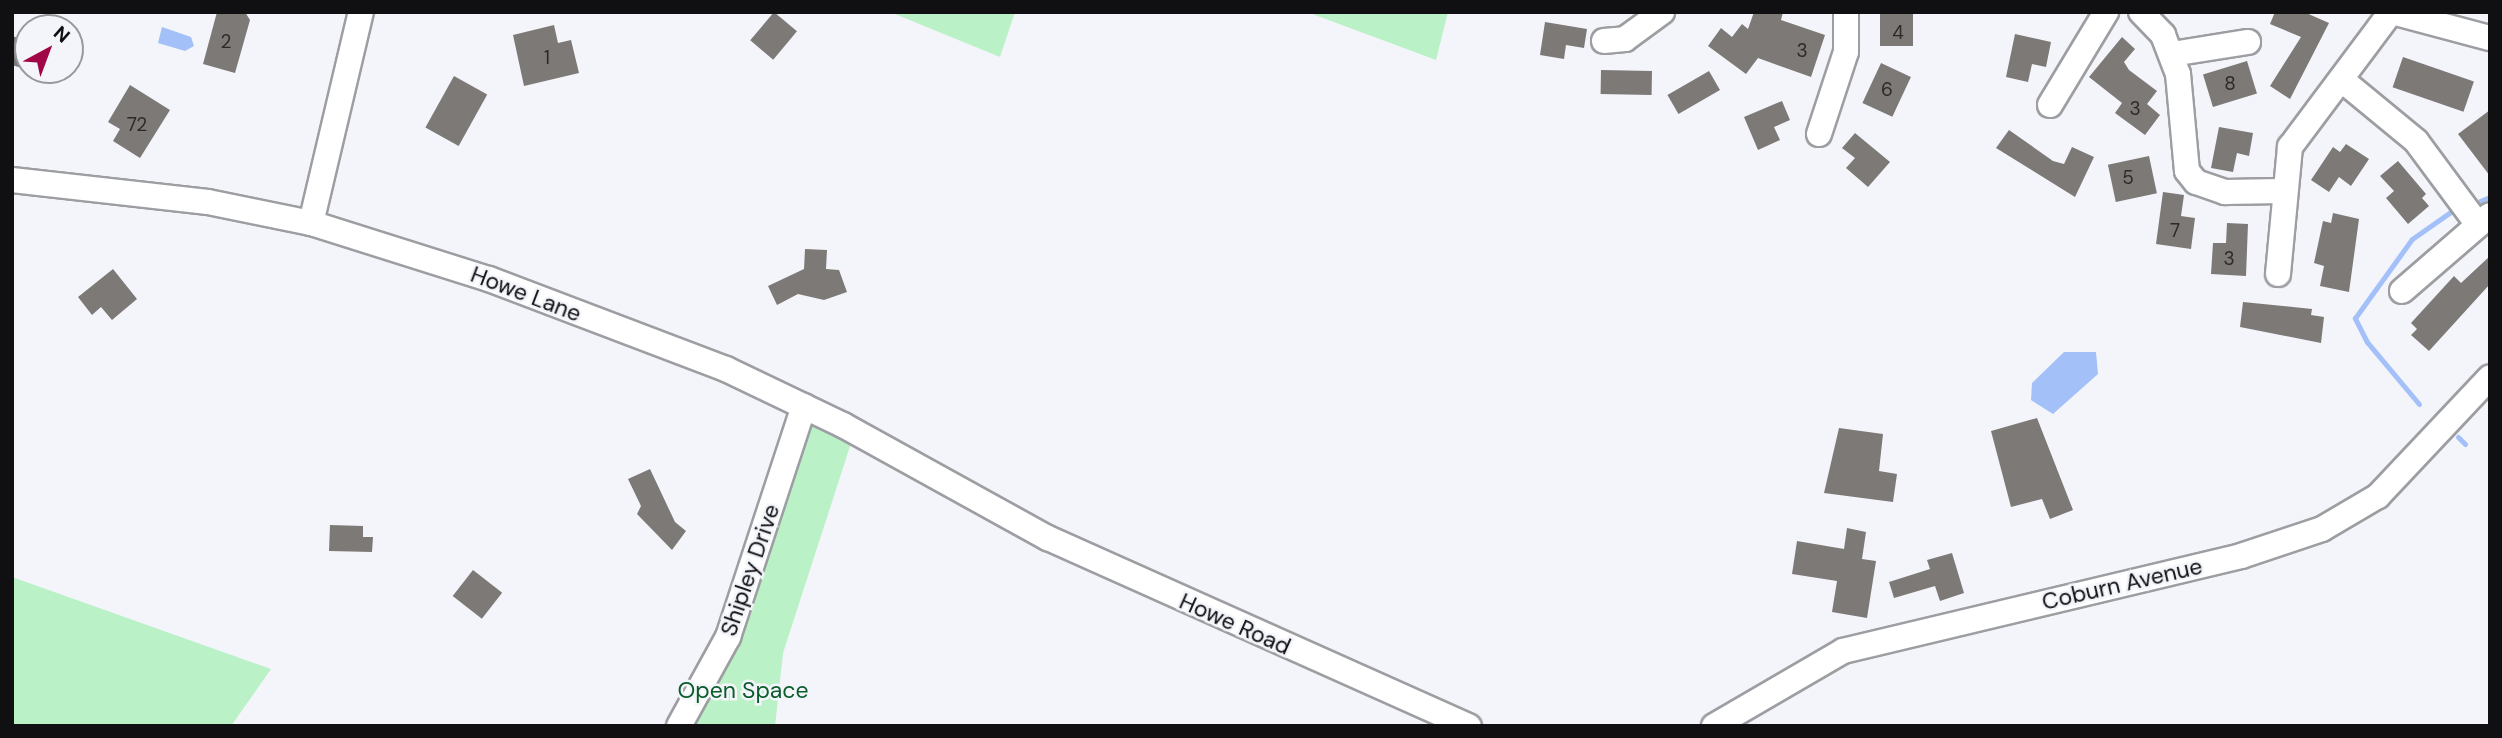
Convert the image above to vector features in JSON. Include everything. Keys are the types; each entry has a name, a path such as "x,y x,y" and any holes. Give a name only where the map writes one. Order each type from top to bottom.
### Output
{"street":[{"path":"311,223 361,12"},
{"path":"1604,41 1625,38 1662,12"},
{"path":"1819,134 1846,51 1846,12"},
{"path":"2050,105 2105,12"},
{"path":"2141,12 2172,54 2187,172 2196,182 2225,192 2282,191"},
{"path":"2278,274 2282,191 2290,147 2392,12 2490,38"},
{"path":"2172,54 2248,41"},
{"path":"2343,79 2423,149 2483,218 2402,292"},
{"name":"Howe Lane","path":"12,180 208,202 311,223 489,279 726,369 804,406 1004,516"},
{"name":"Coburn Avenue","path":"1714,726 1787,678 1856,647 2228,559 2322,529 2378,496 2490,377"},
{"name":"Shipley Drive","path":"679,726 728,637 804,406"},
{"name":"Howe Road","path":"1004,516 1469,726"}],"green space":[{"path":"890,12 1015,12 1000,57"},
{"path":"1307,12 1448,12 1436,60"},
{"name":"Open Space","path":"804,406 855,431 783,653 775,726 679,726 701,694"},
{"path":"12,577 271,669 231,726 12,726"}],"water":[{"path":"162,27 191,37 194,46 185,51 158,43"},
{"path":"2064,352 2096,352 2098,374 2053,414 2031,400 2032,383"}],"building":[{"path":"217,12 245,12 250,20 235,73 203,64"},
{"path":"774,12 797,31 773,60 750,40"},
{"path":"1754,12 1783,12 1781,20 1825,35 1811,77 1758,58 1746,74 1708,46 1721,28 1732,37 1742,24 1748,29"},
{"path":"1880,12 1913,12 1913,46 1880,46"},
{"path":"2275,12 2304,12 2329,23 2290,99 2270,86 2301,37 2270,24"},
{"path":"1545,22 1587,29 1584,48 1566,45 1564,59 1540,55"},
{"path":"554,25 558,43 571,40 579,73 524,86 513,35"},
{"path":"2015,34 2051,42 2046,67 2032,64 2028,82 2006,77"},
{"path":"12,36 14,66 12,65"},
{"path":"2122,37 2135,49 2124,62 2129,70 2157,91 2147,104 2160,115 2145,135 2115,113 2122,103 2089,77"},
{"path":"2403,57 2474,81 2463,112 2393,87"},
{"path":"2247,61 2257,94 2213,107 2203,74"},
{"path":"1881,63 1911,77 1892,117 1862,103"},
{"path":"1601,70 1652,71 1652,95 1601,94"},
{"path":"1709,71 1720,90 1678,114 1667,95"},
{"path":"454,76 487,94 459,146 425,128"},
{"path":"130,85 170,110 140,158 113,141 120,129 108,122"},
{"path":"1782,101 1790,120 1774,127 1780,140 1758,150 1744,117"},
{"path":"2490,110 2490,176 2458,134"},
{"path":"2219,127 2253,133 2249,156 2237,153 2233,172 2211,168"},
{"path":"2009,130 2053,161 2064,164 2072,147 2094,157 2075,197 1996,148"},
{"path":"1855,133 1890,162 1868,187 1846,168 1855,158 1842,148"},
{"path":"2346,144 2369,159 2351,186 2339,177 2329,192 2311,180 2333,147 2340,152"},
{"path":"2149,156 2157,193 2116,202 2108,165"},
{"path":"2398,161 2426,194 2422,198 2429,206 2408,224 2386,198 2394,191 2380,176"},
{"path":"2163,192 2184,195 2181,216 2195,218 2191,249 2156,244"},
{"path":"2333,213 2359,219 2349,292 2320,286 2324,266 2314,263 2323,221 2331,223"},
{"path":"2227,223 2248,224 2246,276 2211,274 2213,243 2226,243"},
{"path":"805,249 827,250 826,269 839,270 847,292 824,300 798,294 777,305 768,286 804,269"},
{"path":"2490,256 2490,284 2429,351 2411,335 2417,329 2411,323 2454,276 2461,283"},
{"path":"113,269 137,299 112,320 101,307 92,315 78,297"},
{"path":"2243,302 2312,309 2311,315 2324,317 2321,343 2240,327"},
{"path":"2037,418 2073,510 2050,519 2042,499 2011,507 1991,431"},
{"path":"1839,428 1883,434 1879,471 1897,474 1893,502 1824,493"},
{"path":"650,469 675,522 686,531 672,550 637,514 641,506 628,479"},
{"path":"330,525 363,526 363,537 373,537 372,552 329,551"},
{"path":"1847,528 1866,532 1862,559 1876,561 1867,618 1832,612 1837,581 1792,574 1797,541 1844,549"},
{"path":"1952,553 1964,593 1940,601 1935,586 1894,598 1889,582 1930,569 1927,560"},
{"path":"473,570 502,593 482,619 453,596"}],"waterway":[{"path":"2480,201 2490,197"},
{"path":"2419,404 2367,342 2355,318 2412,239 2452,211"},
{"path":"2458,437 2465,444"}]}
